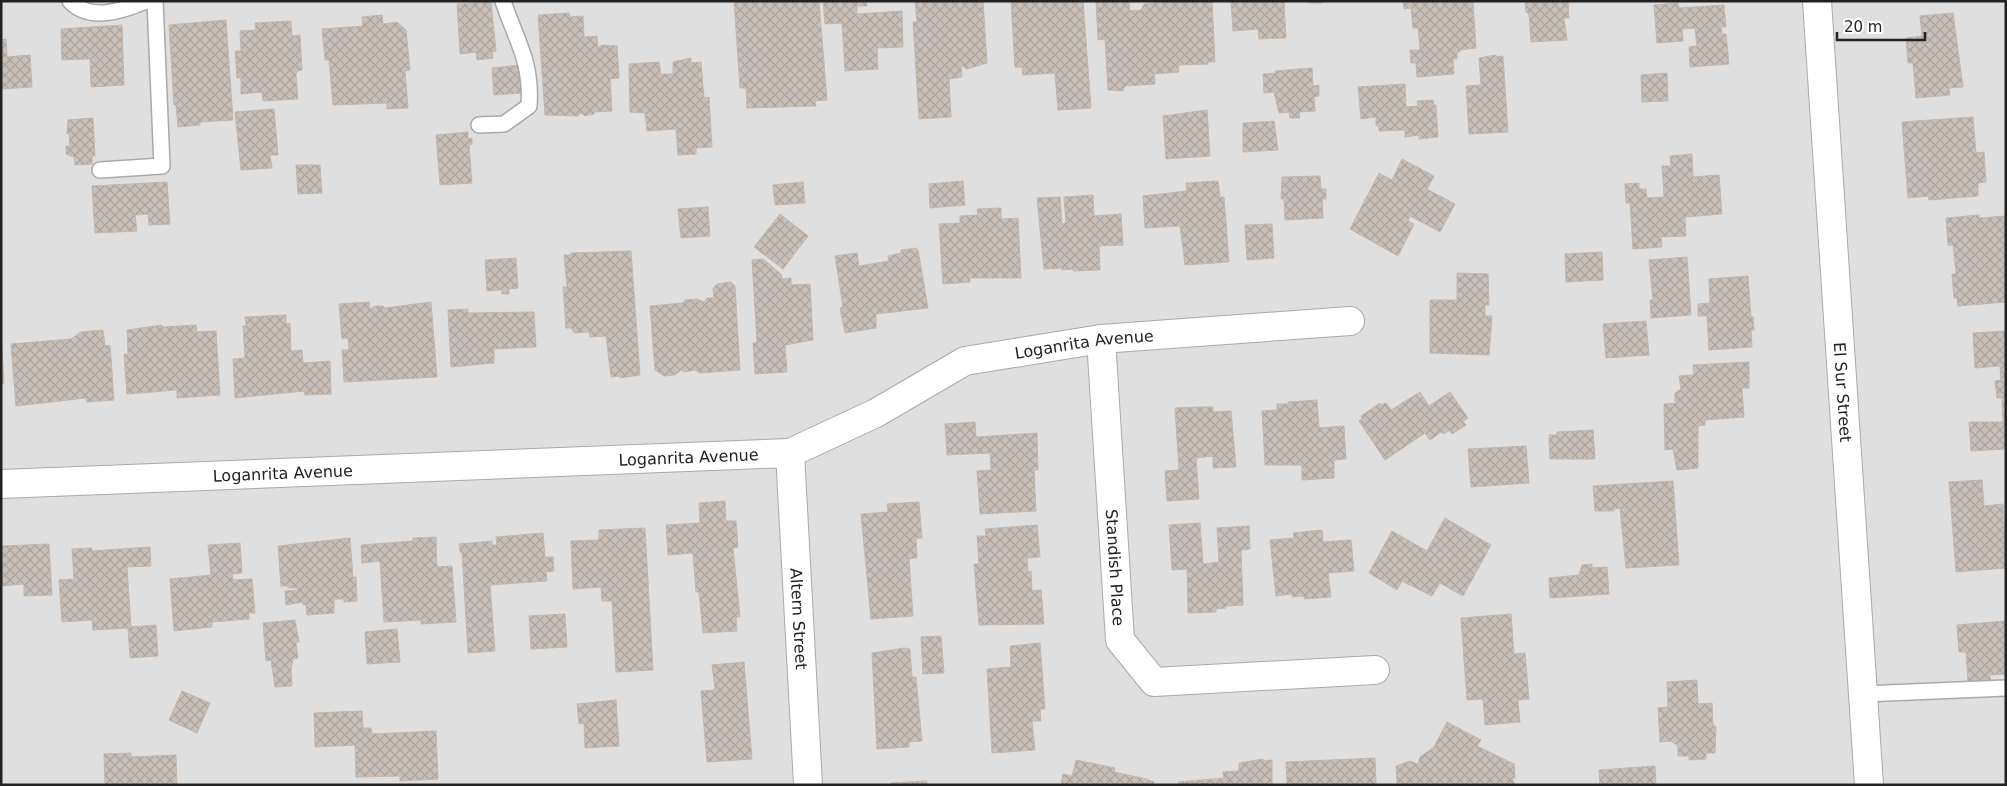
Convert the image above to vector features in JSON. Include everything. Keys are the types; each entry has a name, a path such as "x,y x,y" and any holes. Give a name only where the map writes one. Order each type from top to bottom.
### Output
{"street":[{"name":"El Sur Street","path":"1817,1 1869,785"},
{"name":"Loganrita Avenue","path":"1,484 790,453 876,413 965,361 1101,339 1350,321"},
{"name":"Standish Place","path":"1101,339 1120,640 1154,682 1375,670"},
{"name":"Altern Street","path":"790,453 808,785"}],"lane":[{"path":"70,1 83,11 99,14 124,10 146,1"},
{"path":"100,170 162,166 155,1"},
{"path":"479,125 504,124 529,106 530,92 524,53 504,1"},
{"path":"1863,694 2006,688"}],"shaded area":[{"path":"1,1 2006,1 2006,785 1,785"}],"building":[{"path":"734,1 819,1 827,100 815,101 816,106 747,108 746,88 740,88"},
{"path":"823,1 866,1 867,6 857,6 857,14 902,11 903,47 877,48 878,69 845,71 842,23 825,24"},
{"path":"915,1 983,1 987,63 967,69 961,65 962,77 949,79 951,117 919,119 913,22 917,22"},
{"path":"1011,1 1083,1 1091,108 1058,110 1055,73 1023,75 1022,67 1015,67"},
{"path":"1096,1 1129,1 1130,11 1141,10 1144,4 1154,3 1154,1 1212,1 1215,62 1178,65 1179,72 1154,74 1155,84 1125,86 1123,91 1108,90 1105,39 1098,40"},
{"path":"1231,1 1284,1 1286,38 1259,39 1258,29 1233,31"},
{"path":"1308,1 1322,1 1322,3 1309,3"},
{"path":"1403,1 1473,2 1476,48 1457,52 1457,59 1453,59 1454,74 1417,77 1416,63 1411,63 1410,50 1420,50 1418,28 1413,28 1411,8 1404,9"},
{"path":"1525,1 1568,1 1569,18 1564,18 1567,40 1531,42 1529,14 1526,12"},
{"path":"491,2 496,51 492,52 493,58 477,60 476,52 460,54 457,4"},
{"path":"1678,3 1679,8 1724,5 1726,27 1721,27 1722,34 1726,34 1729,64 1690,67 1689,47 1697,46 1695,28 1682,29 1683,41 1657,43 1654,5"},
{"path":"569,13 570,17 583,16 584,37 597,36 598,48 602,45 617,46 619,78 610,79 612,111 594,112 594,114 585,116 581,113 578,116 545,115 538,15"},
{"path":"1953,13 1963,87 1949,88 1950,95 1916,98 1913,63 1908,63 1906,38 1922,36 1920,16"},
{"path":"382,15 383,24 397,22 406,30 410,70 405,71 408,108 387,109 387,103 333,105 329,60 325,60 322,29 363,26 362,17"},
{"path":"226,20 233,120 200,122 200,125 178,127 176,105 174,105 169,25"},
{"path":"291,21 292,36 300,35 302,70 296,74 298,99 263,101 262,92 241,94 241,78 237,78 235,51 241,51 240,31 256,30 255,23"},
{"path":"122,25 124,85 91,87 90,59 62,60 61,29"},
{"path":"6,39 7,57 30,55 32,87 1,89 1,40"},
{"path":"1496,55 1496,57 1503,56 1508,132 1469,134 1466,86 1481,85 1479,58"},
{"path":"691,58 691,63 701,62 704,98 709,97 712,147 696,148 696,154 678,155 676,129 647,131 645,113 630,112 629,64 659,62 661,74 673,74 673,62"},
{"path":"520,65 522,93 494,95 492,68"},
{"path":"1312,68 1313,86 1319,85 1319,96 1314,97 1315,111 1299,112 1300,118 1290,118 1289,112 1279,113 1274,92 1264,93 1263,74 1276,73 1275,71"},
{"path":"1667,73 1668,101 1642,102 1641,75"},
{"path":"1405,84 1406,107 1418,106 1417,101 1433,100 1434,105 1436,105 1438,137 1419,139 1419,135 1405,137 1405,130 1379,131 1379,126 1376,126 1376,117 1361,119 1358,87"},
{"path":"274,109 278,155 270,155 272,168 241,170 235,112"},
{"path":"1207,110 1210,156 1166,159 1163,116"},
{"path":"1973,117 1976,153 1984,152 1986,182 1978,183 1978,196 1929,200 1928,196 1908,198 1902,122"},
{"path":"93,118 95,156 92,156 92,164 75,165 74,157 66,154 66,146 70,146 69,133 67,134 68,120"},
{"path":"1274,121 1278,150 1243,152 1243,123"},
{"path":"468,132 468,139 472,138 472,144 469,145 472,183 440,185 436,135"},
{"path":"1692,154 1693,177 1719,175 1722,214 1685,217 1686,236 1661,237 1662,247 1633,249 1630,203 1626,203 1625,184 1639,183 1639,189 1646,189 1647,198 1664,197 1662,166 1671,166 1670,156"},
{"path":"1402,159 1434,176 1427,189 1455,204 1440,232 1410,216 1408,221 1414,224 1398,256 1350,229 1379,173 1392,180"},
{"path":"296,165 320,165 322,193 298,194"},
{"path":"1320,176 1321,189 1326,189 1326,199 1322,199 1323,218 1285,220 1284,199 1281,199 1282,177"},
{"path":"963,181 965,205 930,208 929,184"},
{"path":"1218,181 1220,197 1224,197 1229,262 1185,265 1180,226 1145,228 1143,196 1187,191 1186,183"},
{"path":"167,182 170,224 149,225 148,214 135,215 137,231 95,233 92,186"},
{"path":"803,182 805,203 775,205 773,185"},
{"path":"1093,195 1094,216 1121,214 1123,245 1099,246 1100,270 1044,269 1037,198 1060,197 1062,224 1066,223 1064,197"},
{"path":"708,207 710,236 681,238 678,209"},
{"path":"1001,208 1001,219 1018,218 1021,278 970,278 970,282 943,284 939,224 960,223 960,216 978,215 977,209"},
{"path":"780,214 808,236 783,269 754,247"},
{"path":"1979,215 1979,218 2006,216 2006,302 1958,306 1957,298 1954,298 1952,274 1956,274 1953,245 1948,245 1946,218"},
{"path":"1272,224 1274,258 1247,260 1245,225"},
{"path":"916,248 918,250 928,308 876,314 876,328 845,333 840,308 843,307 835,256 857,253 859,266 889,261 888,256 901,253 901,250"},
{"path":"631,251 640,375 620,378 620,376 611,377 606,336 590,337 589,332 574,333 571,328 566,328 563,287 567,287 564,255 571,255 571,253"},
{"path":"1602,252 1603,280 1566,282 1565,254"},
{"path":"1687,257 1691,315 1651,318 1650,300 1653,300 1649,260"},
{"path":"516,258 518,288 509,289 509,294 502,294 502,290 487,291 485,260"},
{"path":"763,259 781,274 782,279 791,278 791,285 810,284 813,340 785,345 787,372 755,374 753,343 757,343 752,260"},
{"path":"1457,273 1488,274 1489,305 1485,305 1485,316 1492,316 1489,355 1430,353 1430,300 1457,300"},
{"path":"1748,276 1751,317 1753,317 1754,330 1751,330 1752,347 1709,350 1707,316 1698,316 1698,304 1710,303 1709,279"},
{"path":"731,282 735,286 740,370 700,373 695,370 685,372 681,370 675,375 664,376 655,370 650,306 683,303 685,300 697,299 704,302 707,298 714,298 713,288 717,284"},
{"path":"369,302 370,309 375,306 383,306 385,308 431,302 437,377 344,382 342,350 349,350 348,338 342,339 339,304"},
{"path":"468,309 468,313 534,312 536,347 494,349 494,363 451,367 448,310"},
{"path":"286,315 286,324 290,323 291,351 302,350 303,363 330,361 331,394 305,395 304,391 235,398 233,359 245,358 243,326 246,326 245,317"},
{"path":"1646,321 1649,355 1606,358 1603,324"},
{"path":"162,325 162,327 196,325 197,332 216,331 220,395 177,398 177,390 127,394 124,354 128,354 127,330"},
{"path":"103,330 105,346 110,345 114,400 87,402 86,398 16,406 11,344 71,339 81,332"},
{"path":"2006,331 2006,449 1971,451 1969,422 2003,422 2002,398 1997,398 1995,381 2001,380 2000,366 1975,368 1973,333"},
{"path":"1,336 4,383 1,384"},
{"path":"1749,362 1749,388 1742,388 1744,417 1705,420 1705,425 1698,426 1698,468 1677,470 1673,449 1665,450 1664,404 1678,403 1675,402 1675,393 1681,389 1679,376 1694,375 1693,365"},
{"path":"1420,392 1429,406 1450,392 1468,418 1463,421 1466,425 1452,434 1450,430 1444,434 1441,432 1430,440 1425,433 1385,460 1359,421 1362,419 1361,416 1380,403 1381,405 1386,403 1391,410"},
{"path":"1317,400 1319,428 1344,426 1346,459 1334,460 1334,478 1302,480 1302,465 1265,465 1262,411 1277,410 1277,404"},
{"path":"1213,407 1213,412 1231,411 1236,467 1213,468 1213,456 1196,458 1199,499 1167,501 1165,471 1179,470 1175,408"},
{"path":"975,422 976,437 1037,433 1038,470 1034,470 1036,511 980,514 977,471 991,470 990,453 947,455 945,424"},
{"path":"1593,430 1595,459 1550,459 1549,435 1557,435 1557,432"},
{"path":"1526,446 1529,483 1471,487 1468,449"},
{"path":"1982,480 1984,506 2003,504 2006,568 1956,572 1949,482"},
{"path":"1673,481 1679,565 1626,568 1620,508 1614,509 1614,511 1595,511 1593,486"},
{"path":"725,501 726,521 736,521 738,547 733,548 740,617 736,617 737,631 703,633 699,592 696,592 693,553 668,555 666,525 700,523 699,503"},
{"path":"919,502 922,538 916,538 917,558 909,559 913,616 871,619 861,514 888,512 887,504"},
{"path":"1445,518 1491,545 1463,596 1440,583 1432,596 1402,581 1397,590 1369,573 1392,531 1427,551"},
{"path":"1200,523 1203,564 1219,562 1217,528 1249,526 1250,549 1241,550 1243,605 1226,606 1226,608 1216,609 1216,612 1188,613 1187,569 1172,570 1169,525"},
{"path":"1037,525 1040,557 1027,558 1028,572 1031,571 1032,591 1041,590 1044,624 979,625 974,564 979,564 977,536 986,536 985,529"},
{"path":"645,528 653,670 616,672 612,601 602,601 601,587 573,589 571,541 599,540 599,530"},
{"path":"1322,530 1323,542 1351,540 1354,571 1328,573 1331,597 1304,599 1304,596 1292,597 1292,594 1276,596 1270,540 1294,538 1293,533"},
{"path":"543,533 545,557 553,557 554,571 546,572 547,581 490,585 495,651 468,653 462,552 460,552 459,544 492,541 492,545 497,545 496,537"},
{"path":"436,537 437,567 452,566 456,622 421,624 421,620 384,622 380,561 362,563 361,545 413,541 413,538"},
{"path":"350,538 353,577 356,577 357,601 344,602 344,599 334,599 334,613 307,615 306,605 303,605 303,602 286,605 285,591 298,590 298,588 281,586 278,546"},
{"path":"240,543 242,573 232,574 233,580 252,579 255,613 249,613 249,619 212,622 212,627 174,631 170,579 211,575 208,545"},
{"path":"49,544 52,595 24,596 24,584 1,586 1,546"},
{"path":"150,547 151,566 127,567 131,627 156,625 158,656 130,658 128,628 93,630 92,620 62,622 59,580 74,579 72,549 92,548 92,551"},
{"path":"1592,564 1592,568 1607,567 1609,594 1550,598 1549,578 1579,575 1582,565"},
{"path":"565,614 567,647 531,649 529,616"},
{"path":"1511,614 1514,654 1525,653 1529,699 1518,700 1520,722 1485,725 1483,699 1467,700 1461,618"},
{"path":"295,620 299,642 296,642 298,658 293,659 291,670 292,686 275,687 271,660 266,661 263,623"},
{"path":"2006,621 2006,674 1990,675 1991,681 1968,683 1966,652 1959,652 1957,625"},
{"path":"397,629 400,662 367,664 365,632"},
{"path":"941,636 944,673 923,674 921,637"},
{"path":"1040,643 1045,709 1040,709 1041,721 1032,721 1035,750 992,753 987,669 1011,667 1010,646"},
{"path":"904,648 910,649 912,677 916,677 922,741 909,742 909,747 877,749 872,653"},
{"path":"744,662 752,759 707,762 701,691 715,690 712,665"},
{"path":"1697,680 1698,704 1712,703 1713,725 1716,727 1715,753 1706,753 1706,759 1689,760 1689,756 1678,756 1678,746 1671,741 1660,742 1658,708 1668,707 1667,682"},
{"path":"182,691 210,703 197,733 169,720"},
{"path":"616,700 619,746 585,748 584,723 579,724 577,704"},
{"path":"362,711 363,728 371,728 372,734 436,731 438,779 400,781 400,776 356,777 355,745 315,747 314,713"},
{"path":"1447,722 1481,740 1477,746 1514,764 1515,778 1512,778 1515,785 1397,785 1396,766 1410,761 1418,764 1420,757 1434,747"},
{"path":"131,753 131,757 176,755 177,785 105,785 104,754"},
{"path":"1375,758 1376,785 1287,785 1286,762"},
{"path":"1263,759 1263,761 1272,760 1272,785 1179,785 1178,782 1224,778 1223,772 1239,771 1239,763"},
{"path":"1076,760 1115,768 1114,772 1154,782 1153,785 1061,785 1063,774 1072,776"},
{"path":"1655,766 1656,785 1600,785 1599,770"},
{"path":"927,781 927,785 891,785 891,783"}]}
